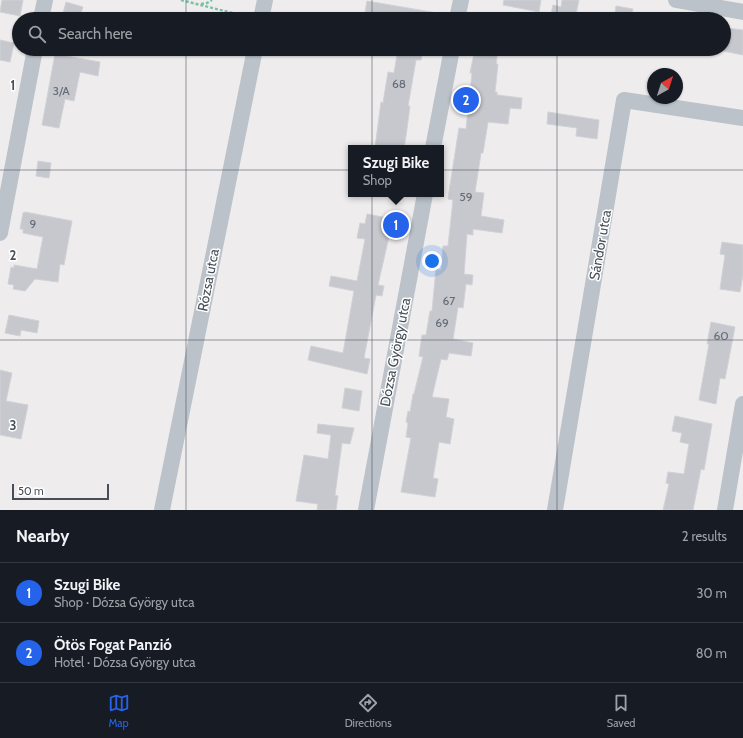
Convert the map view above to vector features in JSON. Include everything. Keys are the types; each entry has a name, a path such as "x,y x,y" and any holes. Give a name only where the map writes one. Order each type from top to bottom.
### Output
{"street":[{"path":"42,12 45,0"},
{"path":"262,12 265,0"},
{"path":"459,12 461,0"},
{"path":"676,0 743,12"},
{"path":"0,233 34,56"},
{"name":"Rózsa utca","path":"162,510 254,56"},
{"path":"434,145 451,56"},
{"name":"Sándor utca","path":"555,510 624,100 743,118"},
{"name":"Dózsa György utca","path":"366,510 424,197"},
{"path":"725,510 743,404"}],"path":[{"path":"181,0 228,12"},
{"path":"192,0 197,4 207,3 212,0"}],"building":[{"path":"2,0 23,0 21,12 12,12 12,14 0,12"},
{"path":"504,0 541,0 539,12 503,5"},
{"path":"562,0 579,0 576,12 552,12 553,5 561,7"},
{"path":"367,1 431,12 365,12"},
{"path":"66,2 83,7 81,12 63,12"},
{"path":"616,6 633,9 632,12 615,12"},
{"path":"731,28 743,30 743,55 731,53"},
{"path":"0,40 12,43 10,62 0,60"},
{"path":"55,56 66,56 100,62 98,76 80,72 74,101 65,99 59,128 42,125"},
{"path":"397,56 422,56 421,60 416,60 408,106 410,106 404,145 375,145 381,102 383,103 388,72 394,73"},
{"path":"474,56 497,56 496,64 498,64 495,92 497,92 497,95 522,98 521,109 510,108 508,124 488,122 483,153 481,153 475,192 484,193 481,216 504,220 502,233 473,229 473,235 467,234 464,274 473,275 472,285 466,284 463,308 458,307 453,339 473,343 471,356 449,353 447,360 441,359 432,397 449,399 446,417 454,419 450,444 439,442 433,478 438,479 435,497 401,492 411,438 406,437 408,423 406,422 408,411 410,412 413,394 423,357 419,356 422,335 426,335 430,311 432,311 436,269 441,270 443,246 448,246 453,200 448,199 459,128 466,129 472,73 470,73"},
{"path":"548,112 599,120 597,139 576,136 577,128 547,124"},
{"path":"38,161 51,163 49,178 36,176"},
{"path":"25,212 72,221 64,265 60,264 58,282 35,279 25,291 13,289 14,285 8,284 11,267 14,268 14,265 37,269 43,237 23,233 23,229 20,229 23,213"},
{"path":"367,214 393,219 378,285 384,286 382,296 376,295 364,358 370,359 367,374 308,360 311,346 343,353 354,291 329,286 331,276 357,281 365,239 357,238 360,223 365,224"},
{"path":"722,242 743,245 743,275 740,292 720,289 725,255 720,254"},
{"path":"9,315 39,321 37,333 21,330 20,336 5,333"},
{"path":"711,322 735,327 725,379 720,378 716,404 699,400 709,344 707,344"},
{"path":"0,370 12,373 6,401 28,405 21,439 0,435"},
{"path":"345,388 362,391 359,411 342,408"},
{"path":"675,416 712,424 704,470 701,469 693,510 663,510 669,484 666,483 668,472 684,474 689,444 680,442 682,433 672,431"},
{"path":"318,424 354,428 350,444 342,443 335,495 338,496 336,510 317,510 318,504 296,501 304,455 328,459 331,435 317,433"}],"place":[{"name":"Ötös Fogat Panzió","path":"466,100"},
{"name":"Szugi Bike","path":"396,225"}]}
